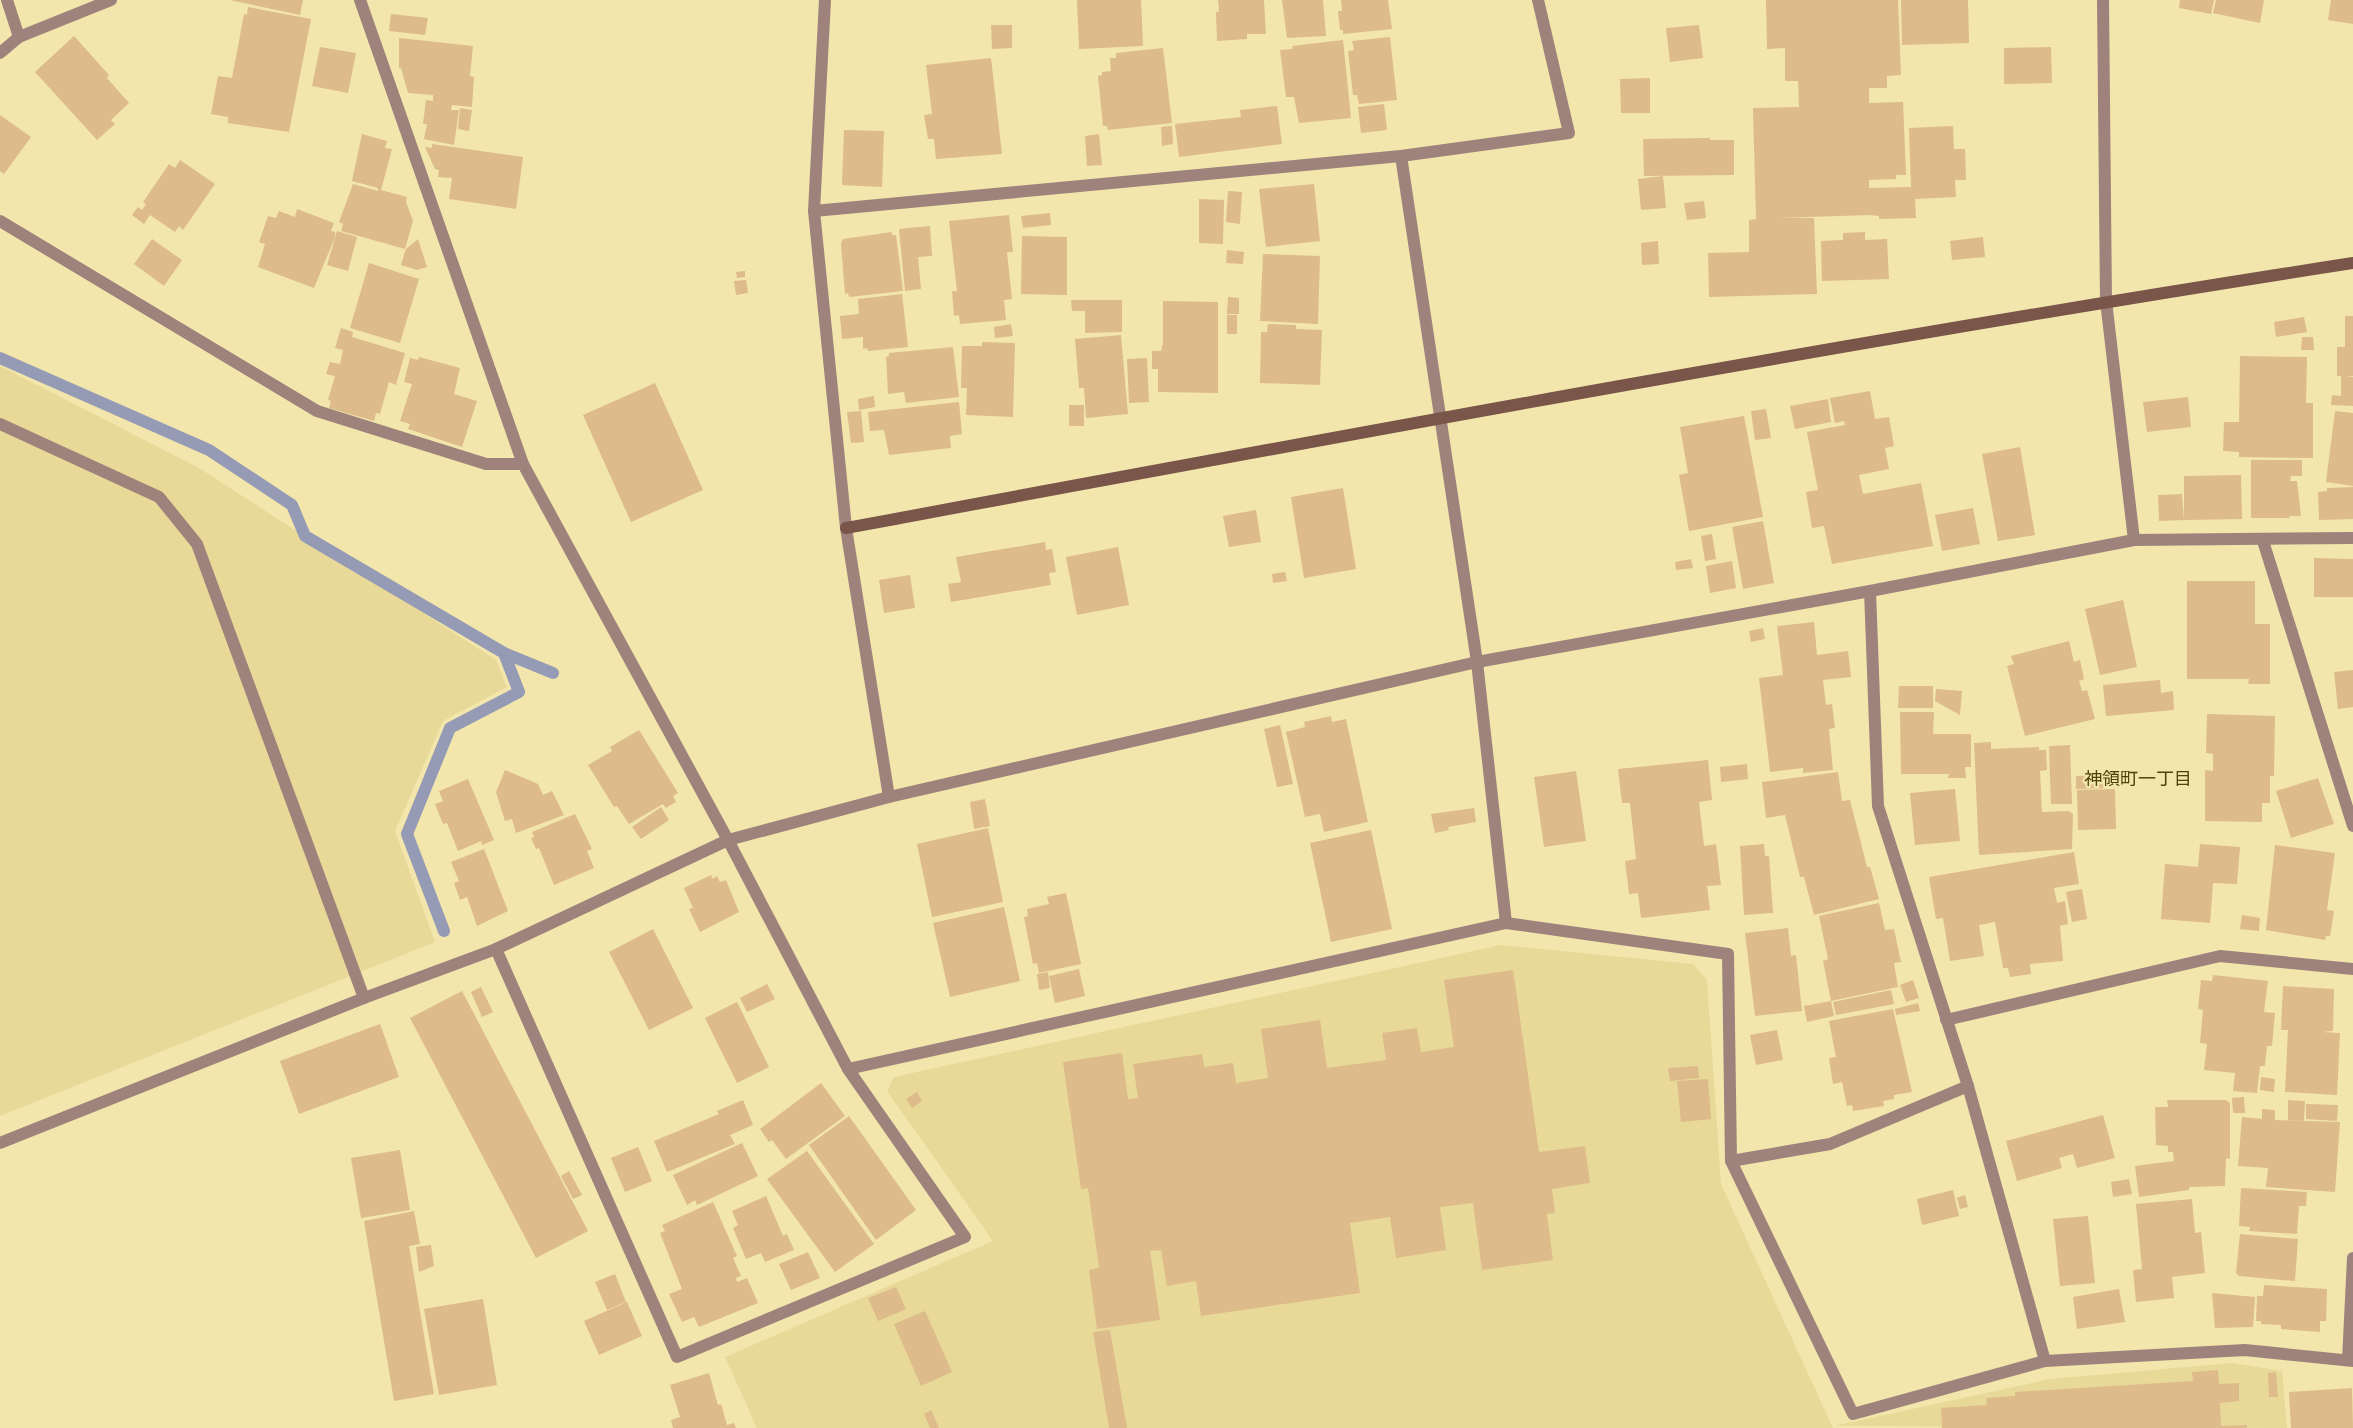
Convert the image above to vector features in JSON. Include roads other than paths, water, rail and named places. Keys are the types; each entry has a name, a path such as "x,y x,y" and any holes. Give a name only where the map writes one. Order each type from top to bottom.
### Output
{"street":[{"path":"7,0 19,37"},
{"path":"0,53 19,37 111,0"},
{"path":"360,0 523,464 728,840 849,1069 965,1237 678,1357 496,950"},
{"path":"825,0 814,211 846,528 890,796"},
{"path":"814,211 1401,156 1569,133 1538,0"},
{"path":"2103,0 2106,301 2134,540"},
{"path":"1401,156 1477,662 1506,923"},
{"path":"0,221 317,411 486,464 523,464"},
{"path":"846,528 1440,418 2106,301 2353,263"},
{"path":"0,424 159,497 197,544 364,998"},
{"path":"0,1143 364,998 496,950 728,840 890,796 1477,662 1870,591 2134,540 2263,541 2353,538"},
{"path":"2263,541 2353,826"},
{"path":"1870,591 1878,806 1968,1086 2045,1361"},
{"path":"849,1069 1506,923 1728,954 1731,1161 1853,1414 2045,1361 2245,1350 2351,1361 2353,1258"},
{"path":"1946,1020 2220,956 2353,969"},
{"path":"1731,1161 1830,1144 1968,1086"}],"waterway":[{"path":"0,358 209,450 292,505 305,536 504,653 553,673"},
{"path":"444,931 407,834 450,728 519,692 504,653"}],"district":[{"name":"神領町一丁目","path":"2138,779"}]}
